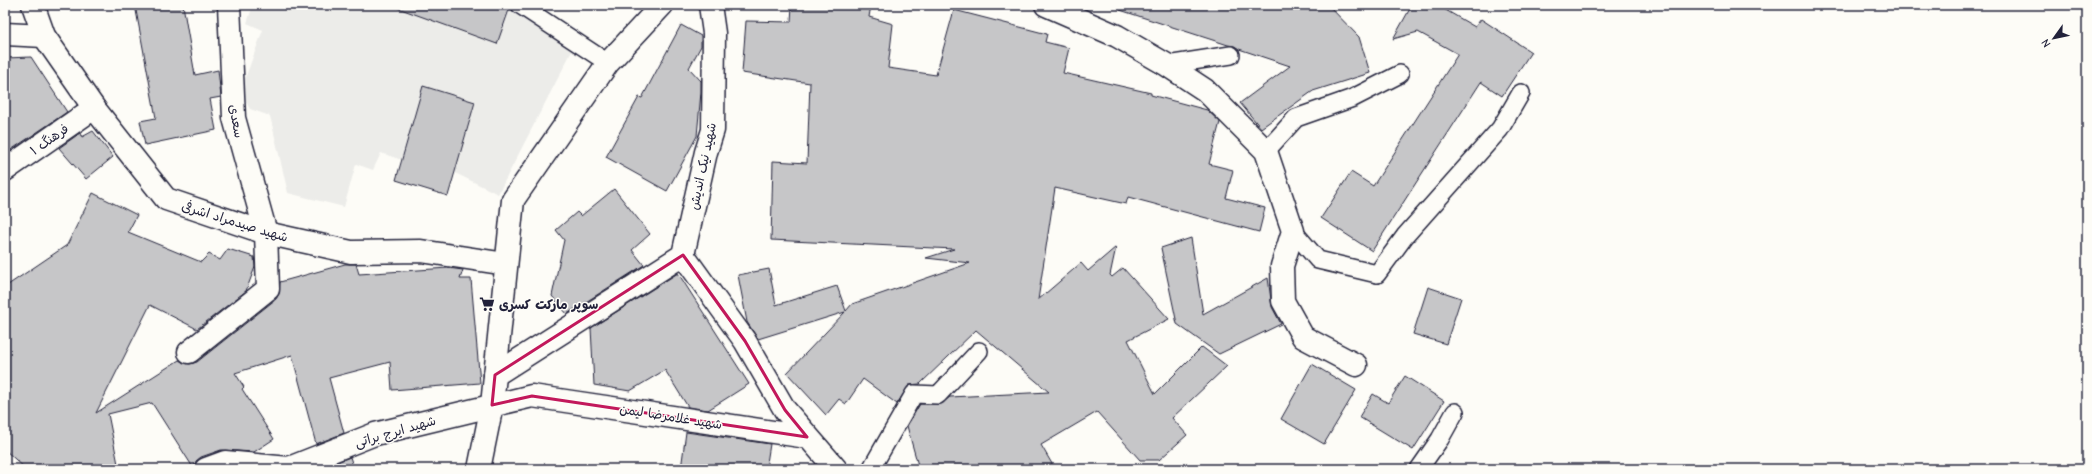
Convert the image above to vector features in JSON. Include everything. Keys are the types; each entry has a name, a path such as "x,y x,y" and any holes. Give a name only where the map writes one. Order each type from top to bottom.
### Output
{"street":[{"name":"شهید صیدمراد اشرفی","path":"33,5 44,36 94,108 166,199 266,233 351,252 421,251 506,264"},
{"name":"سعدی","path":"189,352 268,289 266,233 234,118 229,5"},
{"path":"479,469 492,404 513,200 608,63 662,5"},
{"name":"شهید نیک اندیش","path":"684,255 706,152 713,130 714,33 710,5"},
{"path":"1046,5 1117,36 1167,65 1205,90 1266,151 1292,231 1282,266 1283,301 1303,337 1356,365"},
{"path":"5,34 44,36"},
{"name":"فرهنگ ۱","path":"5,170 94,108"},
{"path":"495,375 684,255 745,342 784,410 836,469"},
{"name":"شهید غلامرضا لیمن","path":"492,404 532,396 807,437"},
{"name":"شهید ایرج براتی","path":"206,469 225,462 289,469 376,434 492,404"}],"lane":[{"path":"520,5 608,63"},
{"path":"1167,65 1230,55"},
{"path":"1266,151 1296,118 1354,98 1400,74"},
{"path":"1292,231 1318,260 1377,274 1405,236 1500,130 1520,93"},
{"path":"871,469 914,394 938,395 979,351"},
{"path":"1420,469 1440,440 1455,412"}],"highlighted area":[{"path":"683,255 745,341 785,410 807,437 532,396 492,405 495,375"}],"shaded area":[{"path":"253,5 502,5 510,8 572,51 498,194 455,173 448,196 396,180 402,160 381,153 373,170 356,164 344,207 288,193 270,116 250,109 240,92 263,30 247,23"}],"building":[{"path":"135,5 183,5 195,75 218,70 221,97 210,99 216,130 145,145 140,121 156,118"},
{"path":"399,5 510,5 510,7 497,44 398,8"},
{"path":"792,5 871,5 869,17 893,24 888,68 936,75 954,10 1047,34 1045,42 1069,48 1063,73 1151,93 1151,95 1207,110 1220,122 1209,164 1233,170 1226,198 1265,208 1259,232 1128,197 1126,204 1055,188 1038,300 1081,263 1088,271 1116,247 1110,275 1112,277 1123,268 1169,319 1128,340 1155,394 1202,347 1227,366 1172,418 1187,435 1159,460 1140,460 1097,412 1041,445 1055,469 919,469 907,426 920,404 941,404 950,397 1049,392 976,330 920,384 909,385 897,404 863,379 846,404 839,399 826,415 787,373 845,312 758,339 747,322 738,275 769,269 776,305 837,286 846,311 852,304 970,263 926,258 954,249 771,240 773,161 807,163 810,83 742,73 746,21 791,22"},
{"path":"1120,5 1328,5 1359,37 1370,73 1313,91 1261,128 1240,103 1290,66 1234,46 1120,10"},
{"path":"1412,5 1437,5 1475,27 1481,19 1531,52 1502,96 1481,82 1372,251 1321,218 1351,172 1373,186 1458,54 1418,32 1393,39"},
{"path":"681,25 701,36 701,46 689,68 701,81 701,92 697,136 667,191 606,157 639,97 642,98"},
{"path":"31,57 67,112 5,154 5,58"},
{"path":"423,86 475,102 448,196 396,180"},
{"path":"93,131 113,157 86,179 59,148 80,133 82,137"},
{"path":"614,189 650,234 632,250 644,265 567,314 552,296 564,240 556,230 577,212 581,216"},
{"path":"93,193 137,215 128,232 201,262 209,254 220,260 228,249 254,257 255,267 246,291 197,329 150,305 96,413 179,360 190,364 197,362 276,299 279,294 280,282 345,264 356,264 359,274 448,268 463,270 460,279 471,279 480,383 392,390 390,362 329,378 344,433 316,444 292,355 235,373 244,387 242,389 274,439 254,452 221,450 201,457 196,461 194,469 152,403 108,414 119,469 26,469 5,450 5,287 67,245"},
{"path":"1191,238 1203,314 1268,278 1272,307 1281,324 1219,354 1177,324 1161,248"},
{"path":"678,273 749,384 708,410 688,407 665,370 630,391 594,385 591,328"},
{"path":"1428,287 1461,298 1446,344 1413,334"},
{"path":"1312,364 1356,390 1324,444 1281,419"},
{"path":"1405,376 1444,401 1413,450 1359,417 1373,394 1388,403"},
{"path":"686,432 770,444 766,469 681,469"},
{"path":"350,457 354,469 322,469 322,468"}],"place":[{"name":"سوپر مارکت کسری","path":"487,304"}]}
